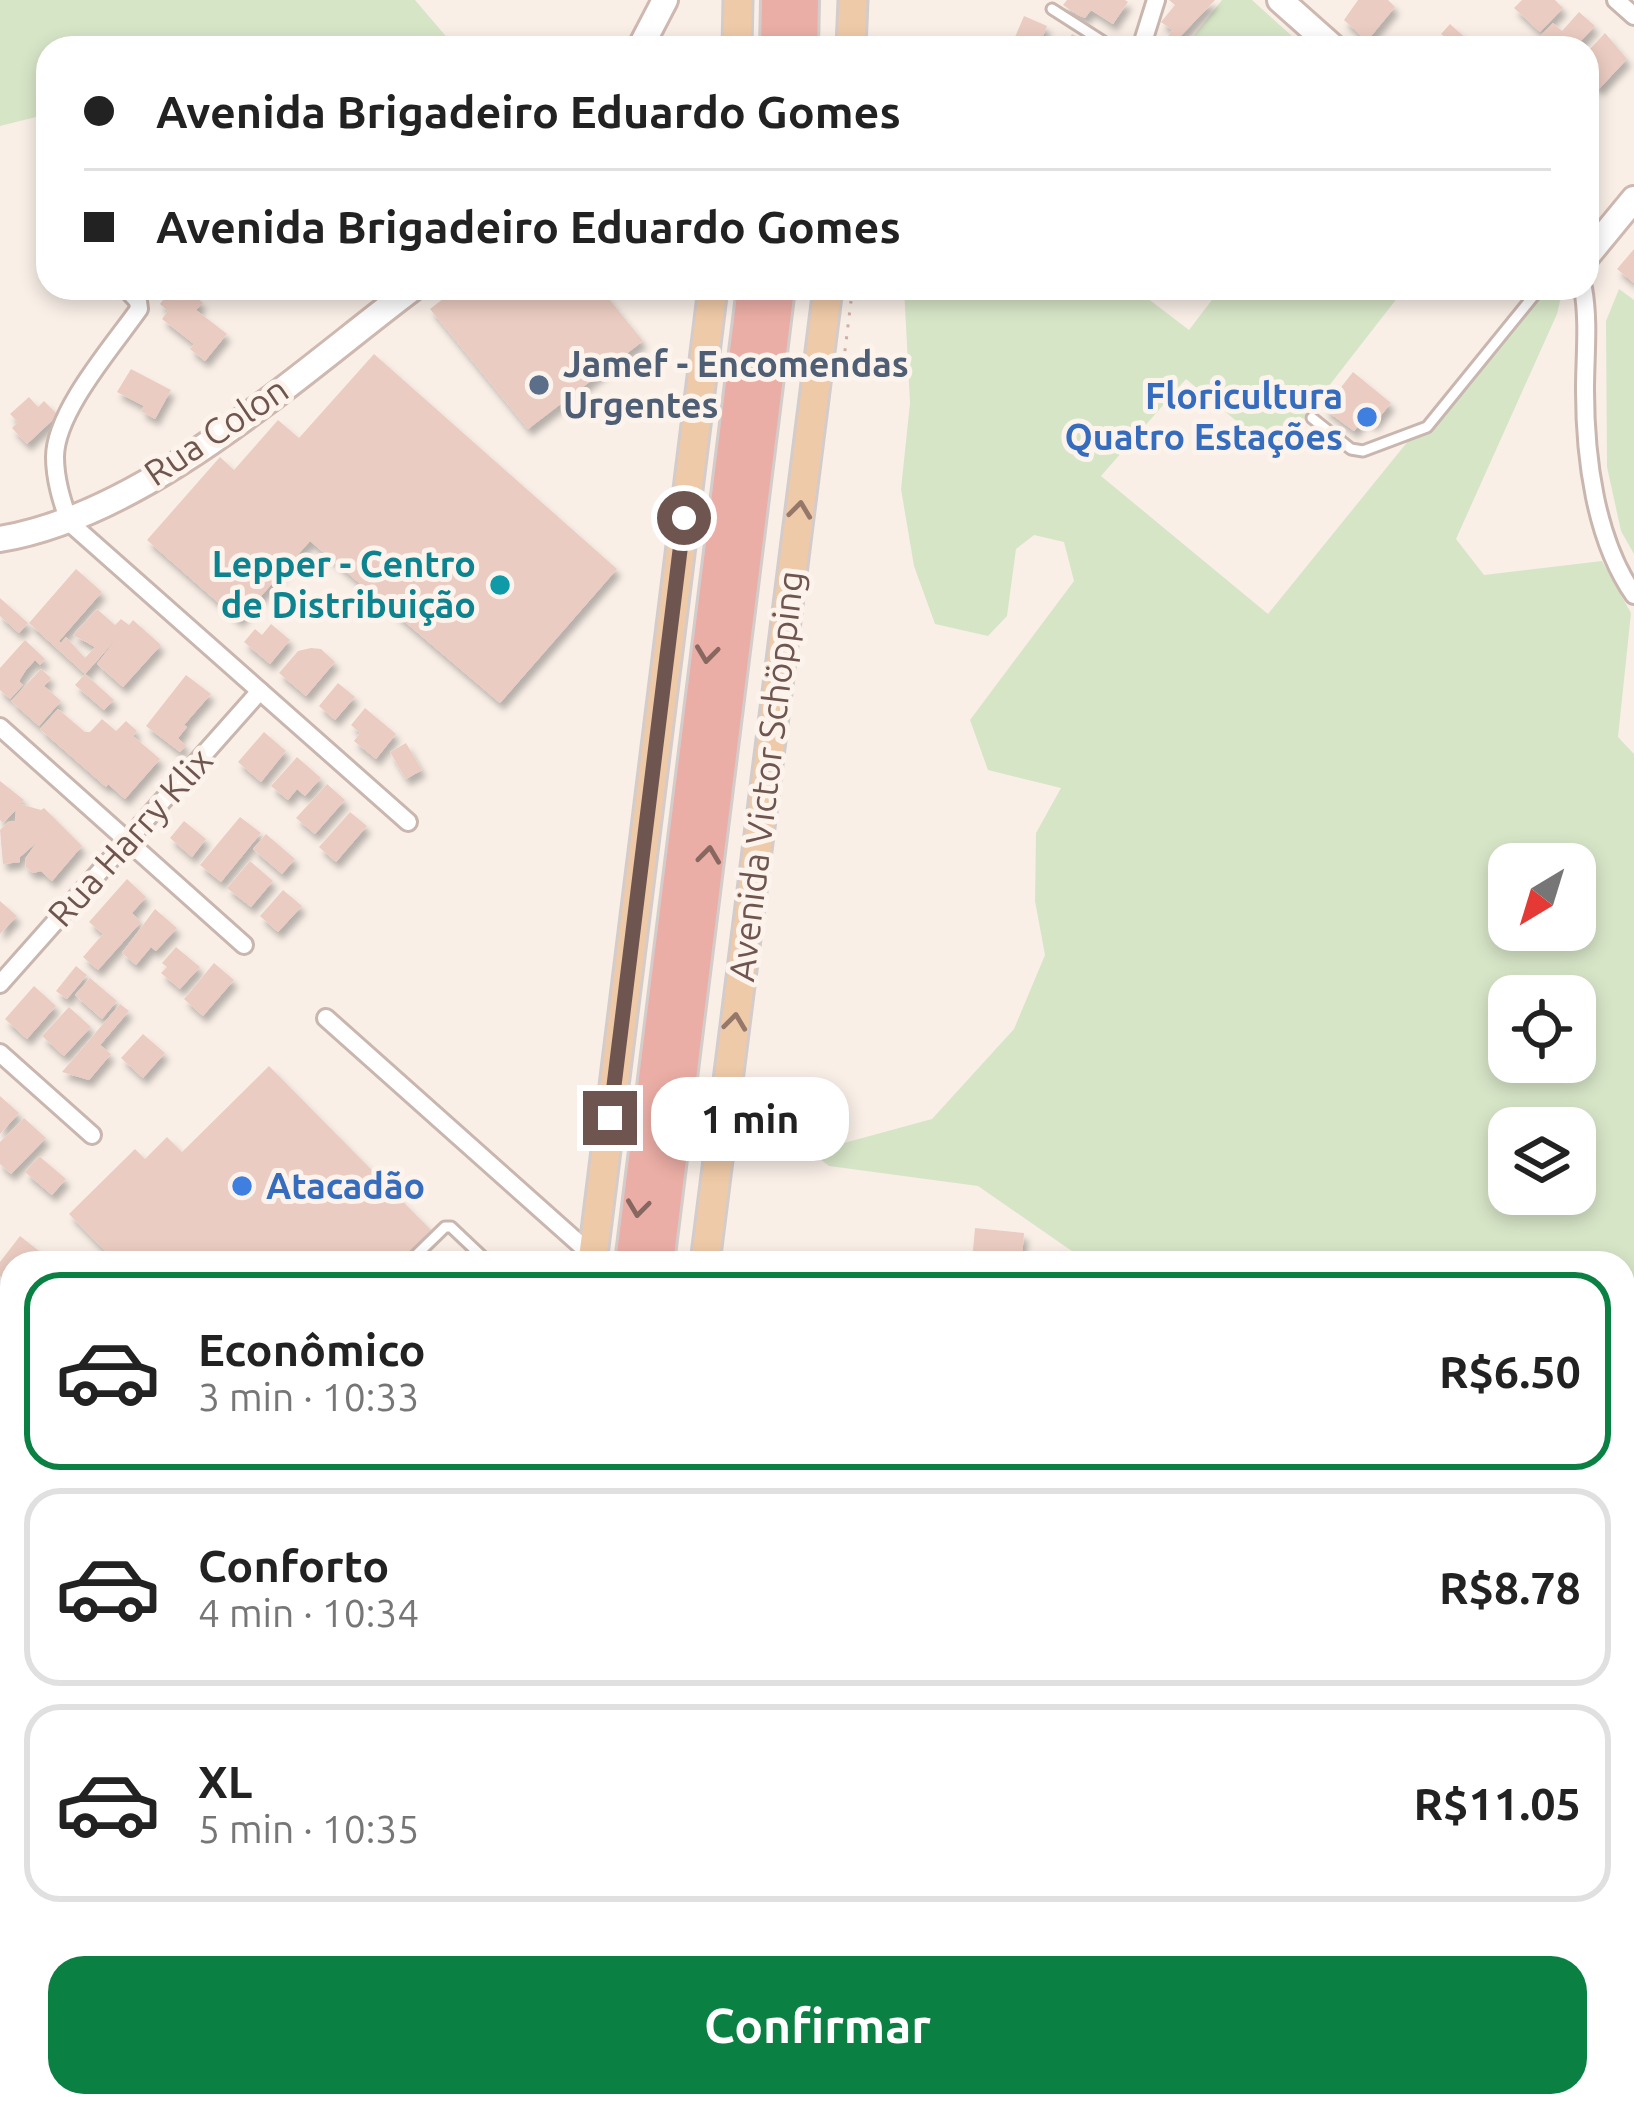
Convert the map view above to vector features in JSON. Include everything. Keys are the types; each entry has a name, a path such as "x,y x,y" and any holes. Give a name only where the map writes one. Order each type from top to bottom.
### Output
{"highway":[{"path":"776,36 777,0"},
{"path":"802,36 803,0"},
{"path":"633,1251 751,300"},
{"path":"659,1251 778,300"}],"main road":[{"path":"852,36 853,0"},
{"path":"736,1 737,36"},
{"path":"594,1251 712,300"},
{"name":"Avenida Victor Schöpping","path":"707,1251 826,300"}],"street":[{"path":"1145,36 1156,0"},
{"path":"1280,0 1320,36"},
{"path":"1616,0 1634,16"},
{"path":"647,36 667,3"},
{"path":"1599,242 1634,200"},
{"path":"137,300 139,309 70,410 55,454 58,491 69,522 408,822"},
{"name":"Rua Colon","path":"0,539 69,522 189,456 397,300"},
{"path":"1584,300 1585,395 1595,485 1610,555 1634,595"},
{"name":"Rua Harry Klix","path":"0,984 260,691"},
{"path":"0,727 244,945"},
{"path":"326,1018 583,1251"},
{"path":"0,1053 92,1135"}],"lane":[{"path":"1052,9 1094,36"},
{"path":"1312,418 1351,449 1363,451 1426,427 1530,300"},
{"path":"421,1251 452,1227 477,1251"}],"green space":[{"path":"0,0 415,0 446,36 36,36 36,117 0,126"},
{"path":"1222,0 1252,0 1292,36 1194,36"},
{"path":"1619,289 1634,300 1634,554 1621,531 1607,467 1606,321"},
{"path":"905,300 1150,300 1189,330 1212,300 1396,300 1276,454 1186,379 1101,476 1268,614 1522,300 1560,300 1456,539 1484,575 1602,561 1631,613 1618,737 1634,754 1634,1251 1072,1251 978,1186 829,1166 811,1152 932,1119 1014,1029 1045,955 1035,901 1036,833 1061,788 988,770 970,720 1074,581 1064,542 1034,535 1016,549 1007,616 988,636 935,624 914,566 901,489 910,403"}],"building":[{"path":"1067,0 1128,2 1113,24 1091,10 1085,18 1078,15 1063,5"},
{"path":"1169,0 1215,0 1181,36 1168,36 1172,30 1161,22 1175,5"},
{"path":"1358,0 1388,0 1395,7 1371,36 1362,36 1344,20"},
{"path":"1522,0 1555,0 1563,8 1540,32 1514,8"},
{"path":"1579,12 1595,26 1585,36 1541,35 1553,23 1562,31"},
{"path":"1024,16 1047,26 1043,36 1015,36"},
{"path":"1450,24 1463,36 1444,36"},
{"path":"1605,33 1627,59 1599,89 1599,39"},
{"path":"1634,249 1634,283 1617,269"},
{"path":"163,300 199,300 203,303 196,310 227,334 205,361 190,349 194,344 162,319 168,311 160,304"},
{"name":"Jamef - Encomendas Urgentes","path":"442,300 610,300 643,341 528,429 430,309"},
{"path":"374,354 617,569 500,703 310,541 239,621 147,540 220,457 234,470 278,420 299,438"},
{"path":"131,369 171,390 155,419 141,411 144,406 117,392"},
{"path":"1353,372 1391,403 1374,424 1364,419 1354,431 1324,409"},
{"path":"29,397 38,407 44,401 58,415 27,444 12,428 18,422 10,414"},
{"path":"76,569 102,592 61,643 66,637 85,658 95,647 73,635 97,609 115,625 121,619 129,625 133,620 161,645 123,687 97,664 117,638 85,674 29,623"},
{"path":"0,598 28,623 19,633 0,616"},
{"path":"271,624 290,640 270,664 244,642 255,629 262,635"},
{"path":"25,640 45,659 40,665 35,660 26,670 19,681 23,685 10,699 0,690 0,668"},
{"path":"321,649 335,662 306,696 279,673 298,651"},
{"path":"41,669 51,678 44,686 61,701 39,726 11,701"},
{"path":"85,674 114,700 104,710 75,685"},
{"path":"186,675 211,694 184,725 178,738 186,746 180,752 146,726"},
{"path":"338,683 355,697 335,720 319,706"},
{"path":"365,708 396,734 376,759 354,741 360,733 351,725"},
{"path":"58,709 85,732 102,719 116,731 126,721 137,731 133,736 160,759 125,799 40,729"},
{"path":"264,732 286,751 261,782 238,762"},
{"path":"406,743 422,770 406,779 390,752"},
{"path":"297,757 321,778 305,796 297,789 288,800 271,786"},
{"path":"0,781 24,800 20,804 44,808 82,846 52,881 26,867 25,859 37,842 20,862 3,864 0,830 15,821 16,810 3,823 0,820"},
{"path":"327,784 345,800 315,834 296,818"},
{"path":"350,812 367,826 336,862 319,847"},
{"path":"240,817 261,833 221,882 200,865"},
{"path":"184,821 206,839 192,857 170,838"},
{"path":"266,834 295,859 282,874 253,849"},
{"path":"250,861 273,881 251,907 227,888"},
{"path":"127,879 146,897 132,913 141,922 98,970 83,957 103,934 89,922"},
{"path":"283,890 302,906 278,932 260,916"},
{"path":"0,901 17,916 0,934"},
{"path":"155,909 177,928 136,965 122,953"},
{"path":"176,947 200,967 180,989 161,973 167,967 162,963"},
{"path":"214,963 234,980 203,1016 184,999"},
{"path":"76,966 87,975 67,999 56,991"},
{"path":"90,978 117,1001 102,1019 75,995"},
{"path":"34,986 56,1006 27,1039 5,1019"},
{"path":"120,1004 129,1011 100,1045 111,1054 89,1080 62,1072"},
{"path":"69,1007 91,1027 64,1056 42,1036"},
{"path":"143,1034 165,1053 143,1078 121,1058"},
{"name":"Atacadão","path":"269,1066 431,1230 409,1251 105,1251 69,1214 135,1149 145,1159 167,1137 182,1152"},
{"path":"0,1096 19,1113 0,1134"},
{"path":"24,1118 46,1138 11,1174 0,1164 0,1142"},
{"path":"39,1156 66,1179 52,1195 25,1172"},
{"path":"975,1228 1024,1233 1023,1251 973,1251"},
{"path":"20,1236 39,1251 8,1251"}],"place":[{"name":"Jamef - Encomendas Urgentes","path":"539,385"},
{"name":"Floricultura Quatro Estações","path":"1367,417"},
{"name":"Lepper - Centro de Distribuição","path":"500,585"},
{"name":"Atacadão","path":"242,1186"}],"route":[{"path":"610,1118 684,518"}]}
